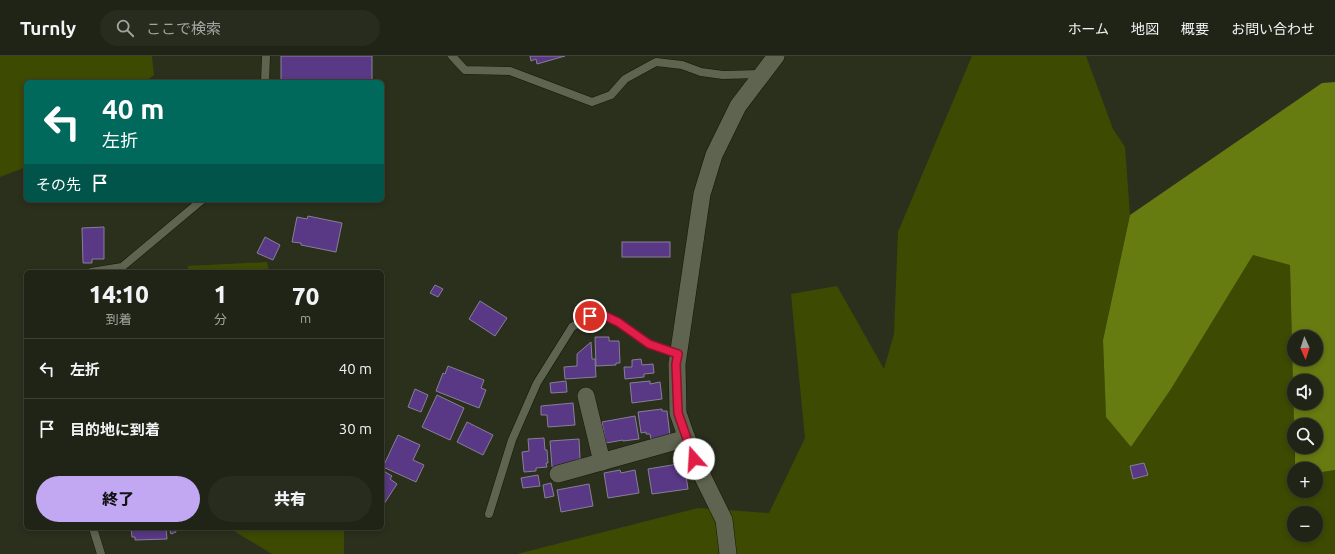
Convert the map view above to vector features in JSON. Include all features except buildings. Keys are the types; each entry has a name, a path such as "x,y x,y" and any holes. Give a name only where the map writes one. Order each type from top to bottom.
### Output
{"street":[{"path":"728,554 724,520 694,459 678,413 676,364 702,194 714,155 738,106 776,56"},
{"path":"586,396 602,462"},
{"path":"558,474 687,438"}],"lane":[{"path":"265,80 266,56"},
{"path":"452,56 465,70 510,71 592,102 611,95 625,79 656,62 682,65 701,72 723,75 762,74"},
{"path":"103,270 122,267 200,202"},
{"path":"489,514 512,440 537,383 572,326 590,316 605,316 618,322 649,344 678,354"},
{"path":"94,530 101,554"}],"shaded area":[{"path":"0,56 152,56 154,75 148,80 24,80 24,168 0,177"},
{"path":"972,56 1086,56 1113,129 1125,147 1130,215 1103,340 1106,416 1131,447 1171,389 1253,255 1290,264 1292,330 1287,330 1287,366 1292,366 1293,374 1287,374 1287,410 1294,410 1294,418 1287,418 1287,454 1295,454 1295,462 1287,462 1287,498 1323,498 1323,472 1335,470 1335,554 517,554 698,508 769,513 805,438 791,294 837,286 884,369 894,334 898,232"},
{"path":"1335,82 1335,470 1323,472 1323,462 1295,462 1295,454 1323,454 1323,418 1294,418 1294,410 1323,410 1323,374 1293,374 1293,366 1323,366 1323,330 1292,330 1290,265 1253,255 1171,389 1131,447 1106,417 1103,340 1130,215 1322,83"},
{"path":"267,262 269,270 188,270 188,266"},
{"path":"232,530 344,530 344,554 272,554"}],"route":[{"path":"590,316 605,316 618,322 649,344 678,354 676,364 678,413 694,459"}]}
